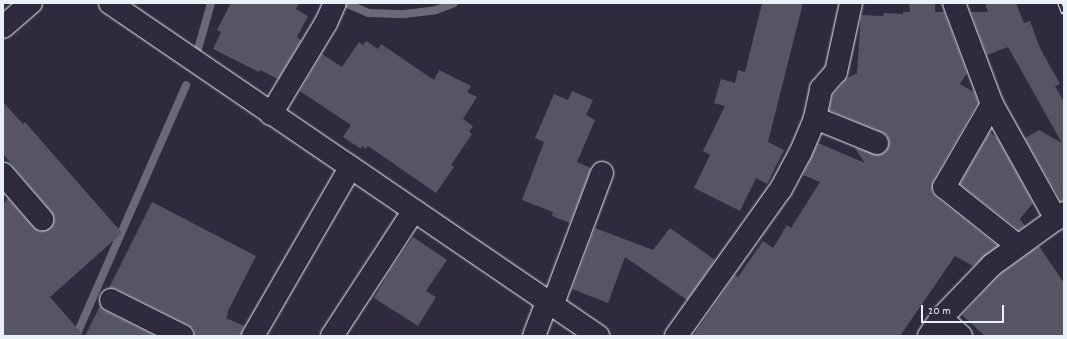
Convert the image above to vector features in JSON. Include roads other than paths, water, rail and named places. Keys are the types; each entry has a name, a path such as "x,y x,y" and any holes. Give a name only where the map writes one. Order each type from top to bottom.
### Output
{"street":[{"path":"3,27 31,3"},
{"path":"110,3 598,336"},
{"path":"676,336 781,189 800,154 815,118 821,88 836,72 851,3"},
{"path":"928,336 941,318 992,265 1060,216 992,104 954,3"},
{"path":"271,114 327,8"},
{"path":"992,104 944,187 1018,245"},
{"path":"815,118 877,142"},
{"path":"253,336 350,168"},
{"path":"534,336 549,304 602,173"},
{"path":"3,174 42,219"},
{"path":"332,336 414,210"},
{"path":"111,300 183,336"},
{"path":"941,318 961,336"}],"waterway":[{"path":"198,49 211,3"},
{"path":"345,3 368,13 405,14 436,10 454,3"},
{"path":"76,336 186,85"}],"railway":[{"path":"1060,3 1064,13"}]}
